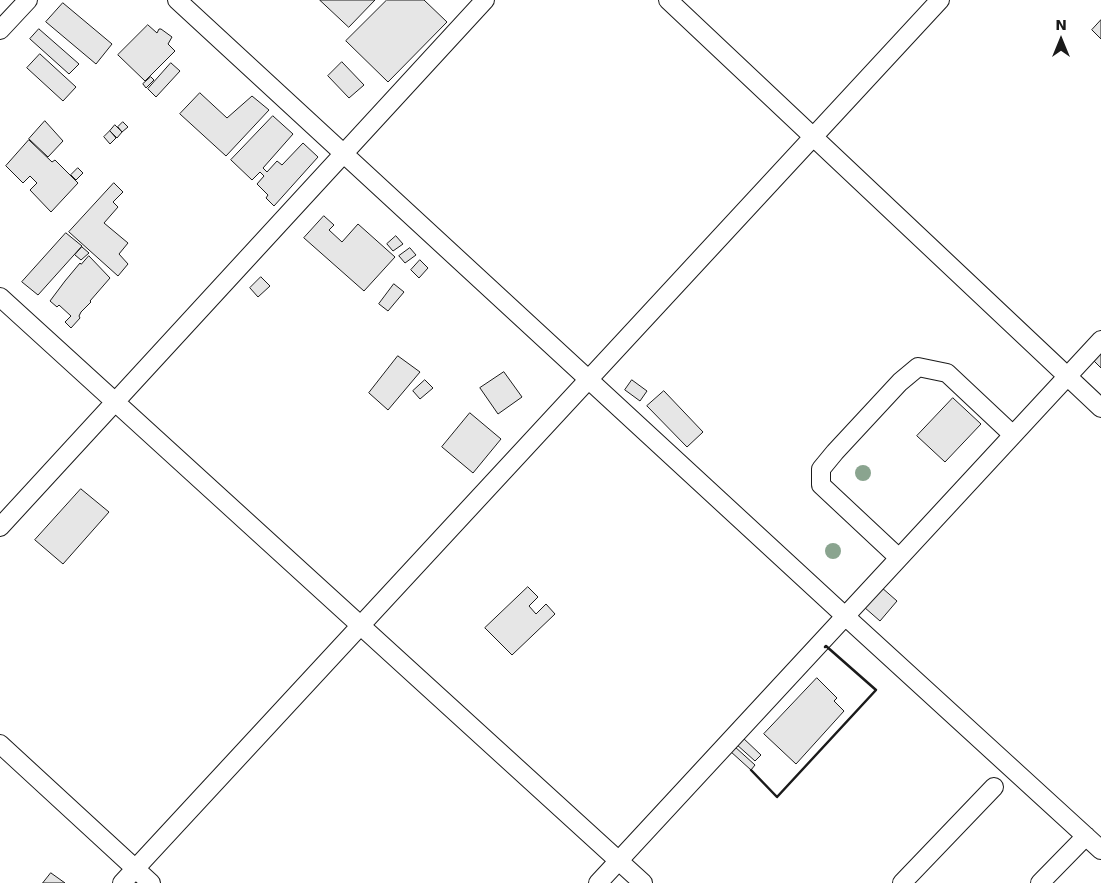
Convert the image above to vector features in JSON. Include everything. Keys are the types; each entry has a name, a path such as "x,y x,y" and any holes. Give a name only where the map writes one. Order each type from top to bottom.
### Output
{"street":[{"path":"0,30 28,0"},
{"path":"177,0 1101,850"},
{"path":"0,527 485,0"},
{"path":"668,0 1101,408"},
{"path":"122,883 940,0"},
{"path":"0,297 643,883"},
{"path":"598,883 1101,340"},
{"path":"899,558 821,485 821,469 835,452 900,382 918,368 947,373 1013,435"},
{"path":"0,744 151,883"},
{"path":"902,883 994,787"},
{"path":"1040,883 1086,836"}],"building":[{"path":"320,0 375,0 349,27"},
{"path":"387,0 424,0 447,22 388,82 346,41"},
{"path":"63,3 112,44 96,64 46,22"},
{"path":"1101,20 1101,39 1092,30"},
{"path":"148,25 157,33 161,29 172,37 168,44 175,51 145,81 118,55"},
{"path":"39,29 79,64 69,74 30,39"},
{"path":"40,54 76,87 63,101 27,68"},
{"path":"342,62 364,85 349,98 328,76"},
{"path":"171,63 180,71 156,97 148,89"},
{"path":"151,77 154,80 146,88 143,84"},
{"path":"200,93 227,118 252,96 269,110 226,156 180,114"},
{"path":"273,116 293,134 263,168 267,172 277,161 282,165 303,143 318,157 274,206 266,198 268,195 257,184 264,176 260,172 252,180 231,160"},
{"path":"45,121 63,141 48,157 29,139"},
{"path":"123,122 128,127 122,132 118,127"},
{"path":"115,125 122,132 117,138 110,131"},
{"path":"110,131 116,138 110,144 104,137"},
{"path":"29,140 52,162 55,160 78,183 51,212 30,190 37,183 30,176 23,183 6,166"},
{"path":"78,168 83,173 76,180 71,175"},
{"path":"114,183 123,192 113,202 118,207 104,223 128,243 119,254 128,264 118,276 69,232"},
{"path":"324,216 334,225 329,230 342,242 358,224 395,257 364,291 304,238"},
{"path":"66,233 82,246 38,295 22,282"},
{"path":"396,236 403,244 393,251 387,244"},
{"path":"82,247 89,253 81,260 75,255"},
{"path":"410,248 416,255 405,263 399,256"},
{"path":"89,256 110,278 81,312 80,318 71,328 65,322 71,316 59,305 57,307 50,301 80,263"},
{"path":"420,260 428,268 419,278 411,270"},
{"path":"261,277 270,286 258,297 250,288"},
{"path":"394,284 404,292 388,311 379,304"},
{"path":"1101,354 1101,368 1094,361"},
{"path":"398,356 420,372 388,410 369,393"},
{"path":"504,372 522,397 498,414 480,388"},
{"path":"425,380 433,388 420,399 413,391"},
{"path":"632,380 647,391 640,401 625,390"},
{"path":"664,391 703,432 687,447 647,406"},
{"path":"953,398 981,424 945,462 917,436"},
{"path":"470,413 501,439 473,473 442,447"},
{"path":"81,489 109,512 63,564 35,540"},
{"path":"528,587 538,597 529,606 536,614 546,604 555,614 512,655 485,628"},
{"path":"881,587 897,601 880,621 864,607"},
{"path":"817,678 837,698 834,701 844,711 796,764 764,734"},
{"path":"742,737 761,755 755,761 736,744"},
{"path":"734,746 755,765 751,770 730,751"},
{"path":"51,873 65,883 43,883"}],"wall":[{"path":"751,770 777,797 876,690 825,647"}]}
